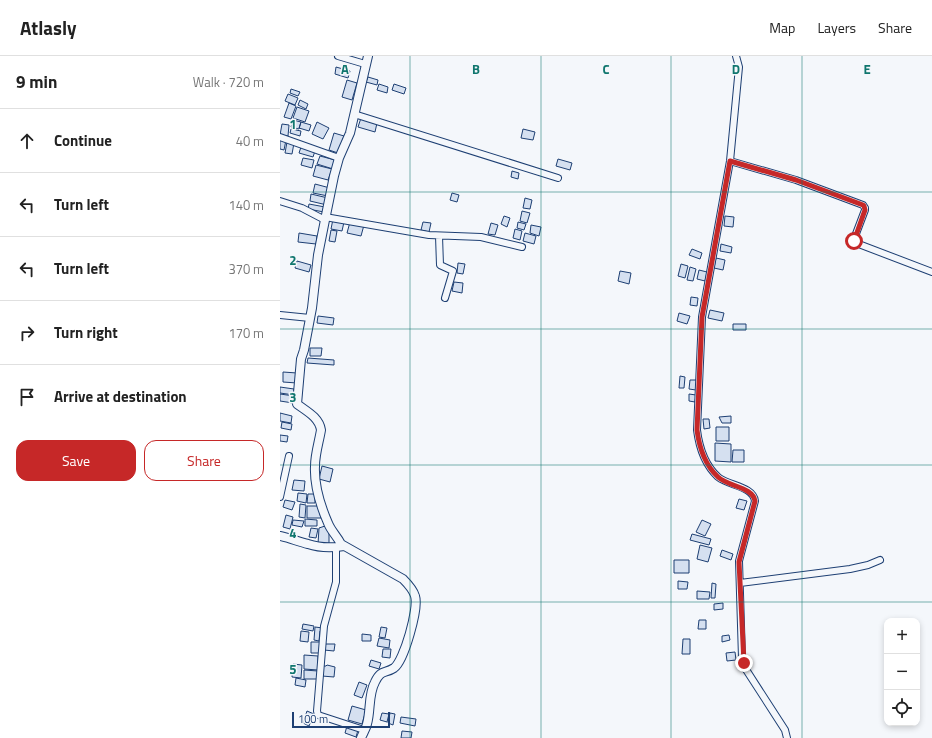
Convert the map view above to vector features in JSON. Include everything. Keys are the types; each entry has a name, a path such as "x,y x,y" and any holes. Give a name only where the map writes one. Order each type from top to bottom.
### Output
{"street":[{"path":"280,536 309,545 331,548 340,547 403,579 410,586 415,596 417,605 411,630 400,659 394,668 380,673 374,682 369,700 367,723 363,734 318,715 317,712 324,626 336,579 340,547 341,544 329,526 317,486 315,467 321,430 320,424 297,404 301,359 310,318 318,255 325,219 334,176 350,133 366,60 338,56"},
{"path":"736,56 739,67 730,161 702,317 697,430 700,447 707,462 717,476 726,482 750,492 755,501 739,558 742,658 745,668 785,730 787,738"},
{"path":"354,114 558,178"},
{"path":"280,137 340,158"},
{"path":"730,161 796,180 863,205 865,210 854,239 856,243 932,272"},
{"path":"280,201 302,208 325,219 439,236 478,237 522,247"},
{"path":"439,236 440,265 453,271 445,298"},
{"path":"280,314 310,318"},
{"path":"280,497 289,456"},
{"path":"740,583 850,569 871,564 880,560"}],"building":[{"path":"336,67 350,71 348,78 335,74"},
{"path":"368,77 378,80 377,85 366,82"},
{"path":"347,80 357,83 352,100 342,97"},
{"path":"379,84 388,87 387,93 377,90"},
{"path":"394,84 406,88 404,94 392,90"},
{"path":"291,89 300,92 298,96 290,93"},
{"path":"288,94 298,98 295,105 285,101"},
{"path":"300,100 308,104 306,109 298,105"},
{"path":"289,103 296,106 291,119 284,117"},
{"path":"297,107 309,111 305,122 293,118"},
{"path":"361,118 377,123 375,132 358,127"},
{"path":"293,120 301,122 299,129 291,127"},
{"path":"301,122 311,125 309,131 299,128"},
{"path":"317,122 329,128 323,139 312,134"},
{"path":"282,124 289,125 288,136 280,135"},
{"path":"291,129 301,131 300,136 290,133"},
{"path":"523,129 535,132 533,140 521,138"},
{"path":"334,133 344,136 338,153 329,150"},
{"path":"280,139 286,140 284,150 280,149"},
{"path":"287,142 294,143 292,154 285,153"},
{"path":"301,147 315,151 313,157 299,153"},
{"path":"320,156 335,160 333,169 317,164"},
{"path":"303,158 314,160 312,168 301,165"},
{"path":"558,159 572,163 570,170 556,166"},
{"path":"316,165 332,169 328,180 313,176"},
{"path":"512,171 519,173 518,179 511,177"},
{"path":"315,184 330,188 328,196 313,193"},
{"path":"452,193 459,195 457,202 450,200"},
{"path":"311,194 328,198 327,205 310,201"},
{"path":"525,198 532,200 530,209 523,208"},
{"path":"309,204 325,207 324,212 308,209"},
{"path":"522,211 530,213 527,223 520,221"},
{"path":"504,216 510,218 507,227 501,224"},
{"path":"725,216 734,217 733,227 724,226"},
{"path":"333,219 344,222 342,231 331,229"},
{"path":"350,222 364,225 361,236 347,233"},
{"path":"423,222 431,223 429,232 421,230"},
{"path":"518,222 526,224 524,230 517,228"},
{"path":"491,223 498,225 495,235 488,234"},
{"path":"531,225 541,227 539,236 530,233"},
{"path":"515,229 522,231 520,240 513,238"},
{"path":"331,230 337,231 335,242 329,241"},
{"path":"299,233 317,236 316,244 298,242"},
{"path":"525,233 536,236 534,244 523,241"},
{"path":"721,244 732,247 731,253 720,251"},
{"path":"692,249 702,253 700,259 689,255"},
{"path":"716,258 725,260 723,270 714,268"},
{"path":"297,261 311,265 309,272 295,268"},
{"path":"458,263 465,264 463,274 457,273"},
{"path":"681,264 688,266 685,278 678,276"},
{"path":"690,267 696,269 693,281 687,280"},
{"path":"699,270 707,272 705,281 697,279"},
{"path":"620,271 631,273 629,284 618,281"},
{"path":"454,282 463,283 462,293 452,291"},
{"path":"691,297 698,298 697,306 690,305"},
{"path":"710,310 724,313 722,321 708,318"},
{"path":"679,313 690,316 687,324 677,321"},
{"path":"318,316 334,318 333,325 317,323"},
{"path":"733,324 746,324 746,330 733,330"},
{"path":"310,348 322,348 321,356 310,356"},
{"path":"308,358 334,360 334,365 307,363"},
{"path":"283,372 297,373 297,383 283,382"},
{"path":"680,376 685,377 684,388 679,388"},
{"path":"690,380 697,380 696,390 689,389"},
{"path":"280,387 294,389 294,395 280,393"},
{"path":"280,394 294,396 293,403 280,401"},
{"path":"689,394 696,395 695,402 689,401"},
{"path":"280,413 292,416 291,423 280,421"},
{"path":"731,416 731,423 722,423 719,417"},
{"path":"703,419 709,419 710,428 704,429"},
{"path":"282,422 292,424 291,430 281,428"},
{"path":"716,427 729,427 729,441 716,441"},
{"path":"280,435 288,436 287,442 280,441"},
{"path":"715,443 731,444 731,462 715,461"},
{"path":"733,450 744,450 744,462 732,462"},
{"path":"322,466 333,469 330,482 319,479"},
{"path":"294,480 305,481 304,491 292,490"},
{"path":"298,493 307,494 306,503 297,501"},
{"path":"308,494 315,494 315,503 307,503"},
{"path":"739,499 747,501 744,510 736,508"},
{"path":"285,500 295,502 292,510 283,507"},
{"path":"300,504 306,505 305,518 299,517"},
{"path":"307,506 318,506 321,518 307,518"},
{"path":"286,515 293,517 290,529 283,527"},
{"path":"305,519 317,520 317,526 305,526"},
{"path":"293,520 304,521 302,527 292,525"},
{"path":"702,520 711,524 705,536 696,532"},
{"path":"325,526 329,533 329,545 318,544 319,528"},
{"path":"311,528 318,529 316,538 309,537"},
{"path":"692,534 711,539 709,545 690,540"},
{"path":"700,545 712,548 708,562 697,559"},
{"path":"722,550 733,554 731,560 720,556"},
{"path":"674,560 689,560 689,573 674,573"},
{"path":"678,581 688,582 687,589 678,589"},
{"path":"712,583 716,584 715,598 711,598"},
{"path":"697,591 710,592 709,599 697,599"},
{"path":"723,603 723,609 714,610 714,604"},
{"path":"699,620 706,620 706,629 698,629"},
{"path":"303,624 314,626 313,631 302,629"},
{"path":"315,627 323,628 323,632 320,631 319,641 314,640"},
{"path":"381,627 387,628 385,638 379,637"},
{"path":"301,631 309,632 308,642 300,641"},
{"path":"362,634 371,635 371,641 362,641"},
{"path":"729,635 730,640 722,642 722,636"},
{"path":"379,638 390,640 389,648 377,646"},
{"path":"683,639 690,639 690,654 682,654"},
{"path":"311,642 321,642 321,653 311,653"},
{"path":"324,644 335,644 334,651 324,650"},
{"path":"383,649 391,649 390,658 382,657"},
{"path":"735,652 736,660 727,661 726,653"},
{"path":"304,655 318,656 318,670 304,669"},
{"path":"371,660 381,663 379,669 369,666"},
{"path":"293,664 302,665 301,678 292,677"},
{"path":"327,665 335,667 334,677 322,676 323,666"},
{"path":"304,670 318,671 318,679 304,679"},
{"path":"296,678 306,680 305,687 295,685"},
{"path":"359,682 367,685 362,698 354,695"},
{"path":"352,706 366,710 362,724 348,720"},
{"path":"307,711 314,714 309,726 303,723"},
{"path":"382,713 389,714 387,722 380,720"},
{"path":"390,713 395,714 393,725 388,723"},
{"path":"401,717 416,719 415,726 400,723"},
{"path":"347,726 358,730 356,737 345,733"},
{"path":"402,731 412,732 411,738 401,738"}],"route":[{"path":"744,663 742,658 739,558 755,501 753,494 750,492 726,482 717,476 707,462 700,447 697,430 702,317 730,161 796,180 863,205 865,210 854,241"}]}
